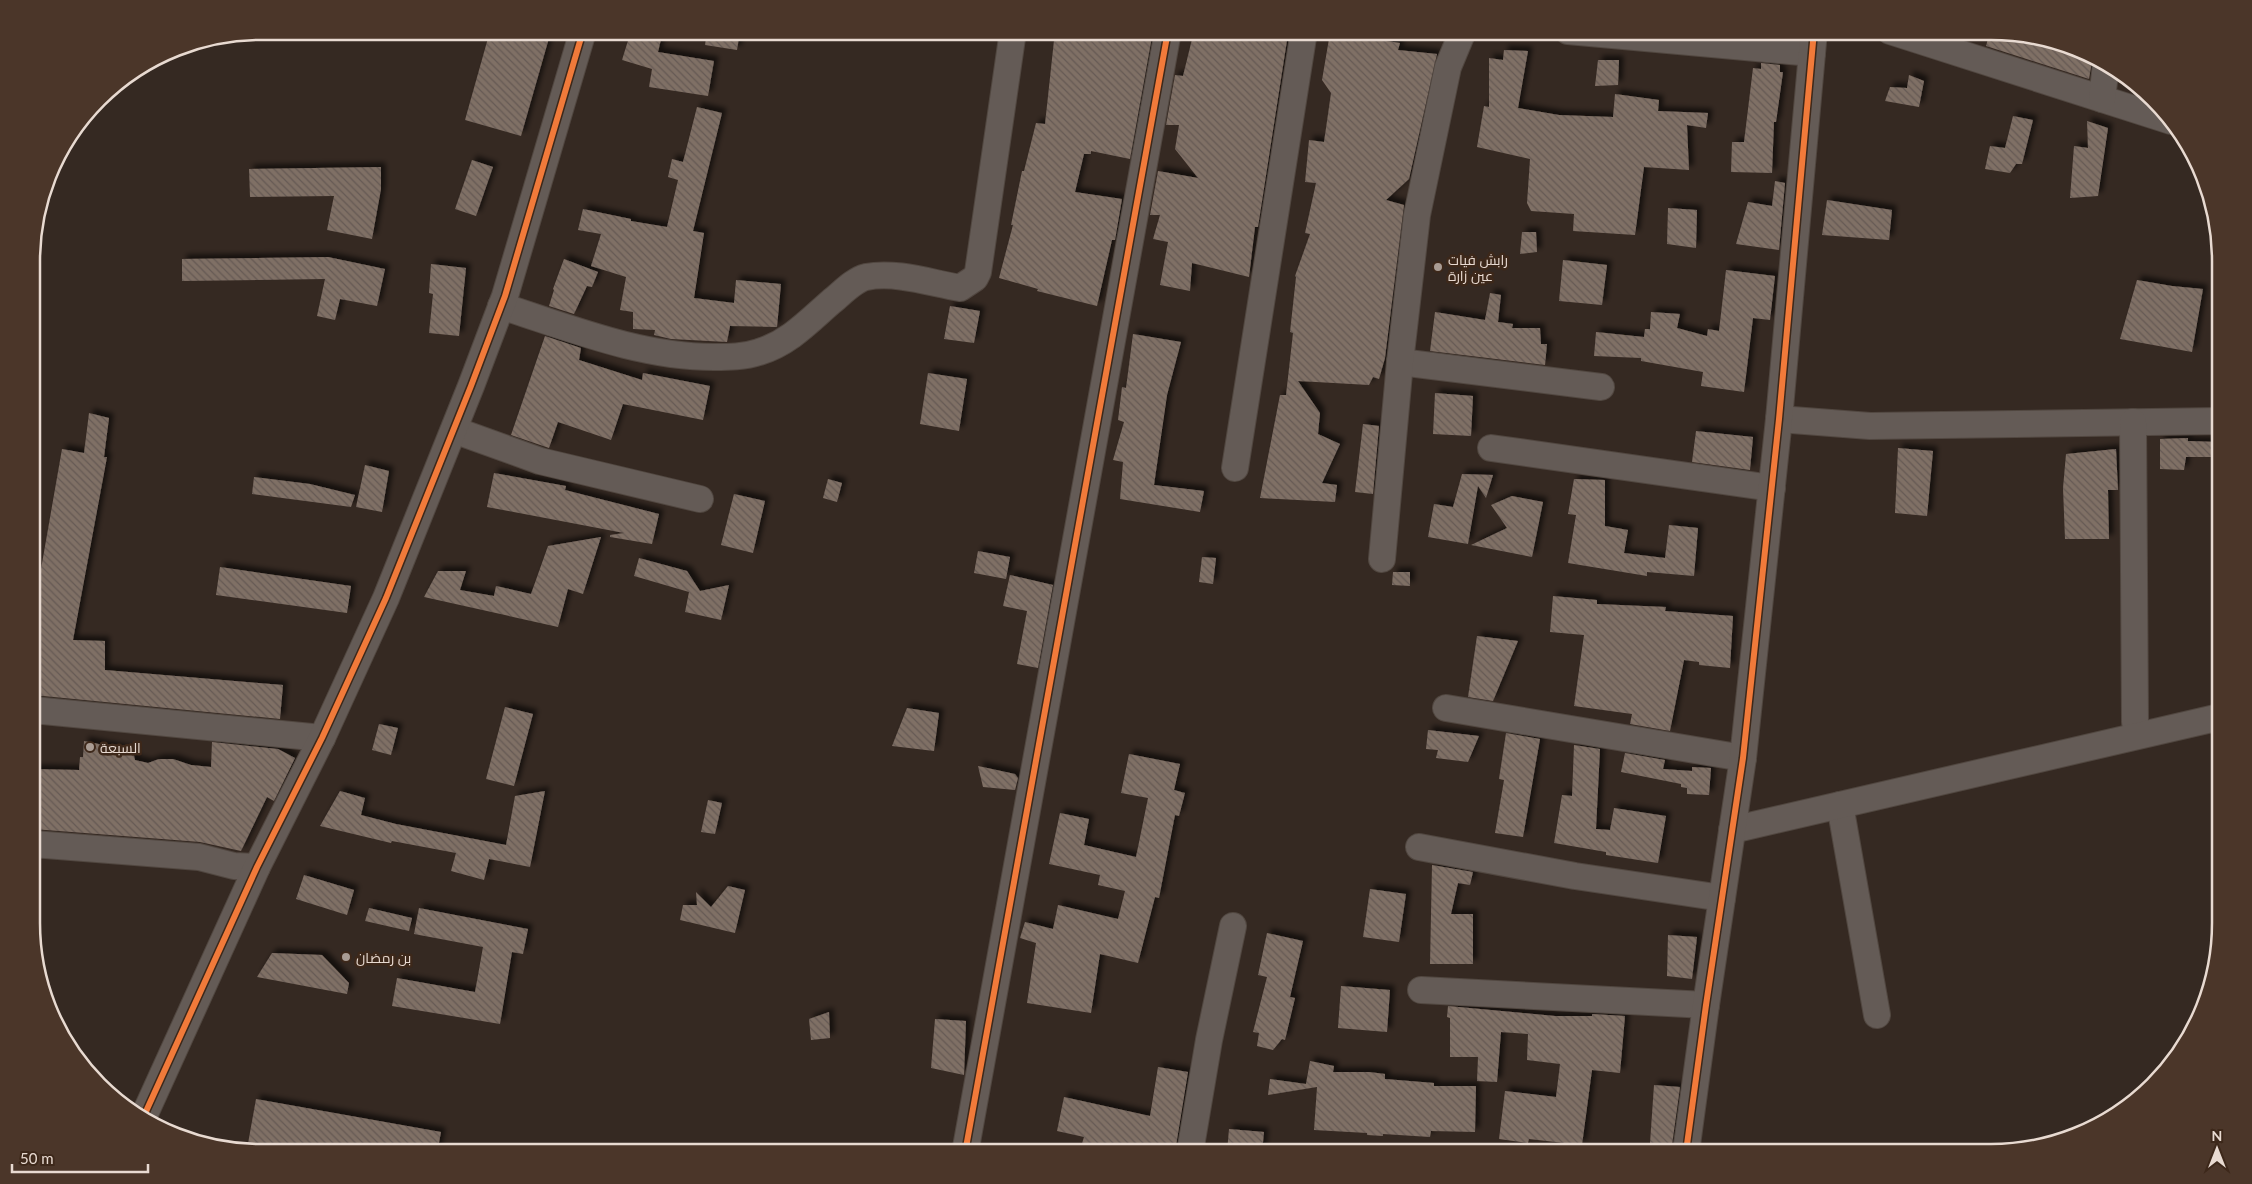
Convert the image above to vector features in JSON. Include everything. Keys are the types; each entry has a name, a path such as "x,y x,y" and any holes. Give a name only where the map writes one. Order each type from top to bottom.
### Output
{"street":[{"path":"146,1112 257,867 322,738 386,598 454,430 501,306 580,40"},
{"path":"501,306 638,350 690,357 736,357 757,353 779,345 801,330 846,289 866,277 888,276 960,288 968,284 978,272 1012,40"},
{"path":"966,1144 1166,40"},
{"path":"1236,468 1303,40"},
{"path":"1382,559 1400,362 1417,215 1448,67 1459,40"},
{"path":"1687,1144 1743,758 1779,420 1813,42 1768,40"},
{"path":"1949,40 2102,99 2159,117"},
{"path":"2102,99 2105,72"},
{"path":"1400,362 1602,387"},
{"path":"1779,420 1870,426 2212,421"},
{"path":"2133,422 2136,722"},
{"path":"454,430 540,461 700,499"},
{"path":"1491,448 1772,488"},
{"path":"1446,708 1743,758"},
{"path":"40,711 322,738"},
{"path":"1732,830 2212,719"},
{"path":"1840,805 1877,1015"},
{"path":"40,845 199,858 234,866 257,867"},
{"path":"1419,848 1575,876 1722,898"},
{"path":"1191,1144 1209,1040 1234,926"},
{"path":"1421,990 1706,1005"}],"building":[{"path":"487,40 548,40 521,136 465,120"},
{"path":"628,40 661,40 658,52 714,61 708,96 649,87 652,69 622,60"},
{"path":"706,40 739,40 737,50 705,45"},
{"path":"1054,40 1151,40 1130,159 1091,151 1091,154 1084,154 1075,192 1122,199 1115,240 1112,240 1097,306 1037,291 1038,289 999,278 1013,225 1011,225 1022,171 1024,171 1036,123 1045,124"},
{"path":"1192,40 1287,40 1258,227 1255,227 1249,277 1192,263 1190,291 1160,285 1168,242 1153,239 1160,215 1150,215 1158,171 1198,178 1175,149 1179,125 1166,125 1175,75 1183,76"},
{"path":"1329,40 1379,40 1400,43 1398,50 1437,54 1409,179 1386,200 1404,205 1385,358 1379,379 1373,377 1369,385 1298,381 1320,413 1318,434 1340,444 1322,483 1337,485 1335,502 1260,498 1280,395 1286,395 1293,333 1290,332 1295,276 1310,234 1305,233 1316,183 1305,182 1309,140 1324,142 1331,93 1322,80"},
{"path":"1988,40 2006,40 2034,44 2062,52 2091,64 2089,79 1986,46"},
{"path":"1504,50 1528,51 1518,108 1559,115 1613,117 1615,94 1659,100 1658,111 1708,113 1706,128 1687,125 1689,170 1644,167 1635,235 1573,231 1574,214 1531,211 1527,203 1530,159 1477,147 1484,106 1489,107 1489,58 1503,60"},
{"path":"1598,60 1619,60 1618,85 1595,86"},
{"path":"1761,63 1780,65 1780,72 1783,72 1776,122 1774,122 1772,173 1731,172 1732,142 1744,142 1753,68 1761,69"},
{"path":"1909,75 1924,81 1919,107 1885,101 1890,87 1907,88"},
{"path":"697,107 722,113 693,231 704,233 694,298 734,303 736,280 781,284 777,327 730,326 727,342 671,339 654,335 655,330 633,329 633,312 620,310 626,277 591,266 601,234 578,230 583,209 631,219 631,221 667,227 678,180 668,177 672,159 683,162"},
{"path":"2013,116 2033,120 2022,164 2016,164 2010,173 1985,169 1990,146 2005,148"},
{"path":"2087,121 2108,128 2098,196 2070,198 2074,146 2088,148"},
{"path":"472,160 493,167 476,216 455,209"},
{"path":"381,167 381,189 372,239 327,230 334,196 250,197 249,169"},
{"path":"1775,181 1785,183 1779,250 1736,244 1748,202 1772,206"},
{"path":"1827,200 1892,210 1889,240 1822,235"},
{"path":"1668,208 1697,210 1696,248 1667,244"},
{"path":"1522,232 1536,232 1537,252 1520,254"},
{"path":"328,257 385,269 377,306 340,299 335,320 317,316 325,279 182,281 182,259"},
{"path":"564,259 598,272 592,287 587,286 574,314 549,306"},
{"path":"1563,260 1607,265 1602,305 1559,301"},
{"path":"431,264 466,268 459,336 429,333 433,294 429,293"},
{"path":"1726,270 1775,276 1770,320 1753,318 1744,392 1701,386 1703,372 1641,361 1641,358 1594,356 1596,332 1644,337 1645,329 1650,329 1651,312 1680,314 1677,328 1707,336 1708,329 1719,331"},
{"path":"2137,280 2203,289 2192,352 2120,339"},
{"path":"1490,293 1501,295 1498,322 1513,324 1512,328 1540,328 1541,344 1547,344 1545,365 1430,351 1435,312 1485,320"},
{"path":"950,306 980,311 974,343 944,339"},
{"path":"1133,334 1181,342 1167,395 1154,485 1204,491 1200,512 1120,499 1123,462 1113,460 1124,422 1118,420 1122,387 1126,388"},
{"path":"545,336 581,348 579,360 642,380 643,373 710,386 703,420 623,404 611,440 558,422 549,448 511,435"},
{"path":"928,373 967,379 959,431 920,424"},
{"path":"1435,393 1473,396 1471,436 1433,434"},
{"path":"89,413 109,418 104,457 107,457 73,640 105,641 105,670 283,685 280,719 40,696 40,575 62,449 84,453"},
{"path":"1363,424 1379,426 1373,494 1355,492"},
{"path":"1696,431 1753,437 1750,470 1692,462"},
{"path":"2188,438 2188,441 2212,442 2212,457 2186,457 2184,470 2160,469 2160,439"},
{"path":"1898,448 1933,451 1927,516 1895,513"},
{"path":"2116,449 2118,490 2108,490 2109,539 2065,539 2063,488 2066,454"},
{"path":"365,465 389,471 382,512 356,507"},
{"path":"494,473 566,486 565,490 659,514 652,544 610,537 610,535 624,533 487,507"},
{"path":"1462,474 1493,475 1486,498 1478,486 1468,544 1428,537 1434,504 1453,507"},
{"path":"254,477 310,484 355,495 351,507 252,494"},
{"path":"828,479 842,483 837,502 823,498"},
{"path":"1574,479 1605,480 1605,526 1628,530 1624,553 1665,558 1669,525 1698,528 1694,576 1647,572 1647,576 1568,563 1576,515 1568,514"},
{"path":"734,494 765,501 753,553 721,545"},
{"path":"1512,496 1543,502 1532,557 1471,545 1507,528 1491,505"},
{"path":"601,537 583,594 568,589 558,627 424,597 438,571 466,571 460,590 494,596 496,586 531,594 548,546"},
{"path":"978,551 1010,557 1006,579 974,573"},
{"path":"1202,557 1216,558 1213,584 1199,582"},
{"path":"639,558 687,571 700,591 729,585 721,620 685,612 689,592 634,576"},
{"path":"220,567 351,586 347,613 216,595"},
{"path":"1393,572 1410,572 1410,586 1392,585"},
{"path":"1010,575 1053,585 1038,668 1017,664 1027,611 1003,606"},
{"path":"1553,596 1597,600 1597,604 1666,607 1665,611 1733,616 1730,668 1699,665 1699,662 1684,660 1670,731 1630,724 1632,714 1574,706 1584,635 1550,632"},
{"path":"1477,636 1518,641 1493,701 1468,697"},
{"path":"505,707 533,714 514,786 486,779"},
{"path":"907,708 939,713 934,751 892,746"},
{"path":"379,724 398,728 391,755 372,750"},
{"path":"1428,730 1479,736 1468,762 1436,758 1438,750 1426,749"},
{"path":"1506,733 1540,739 1523,837 1495,833 1504,780 1499,779"},
{"path":"84,741 133,751 135,760 148,763 159,759 173,759 191,765 211,767 212,742 278,749 295,758 274,801 267,797 241,851 200,842 40,830 40,769 79,770 80,757 83,757"},
{"path":"1574,745 1600,749 1596,829 1610,830 1614,808 1666,816 1658,863 1606,855 1606,852 1554,843 1562,795 1572,796"},
{"path":"1625,753 1665,760 1663,769 1692,771 1692,767 1711,768 1709,795 1687,794 1687,788 1681,787 1681,784 1621,772"},
{"path":"1129,754 1180,764 1174,790 1185,793 1179,816 1175,815 1159,898 1155,897 1138,963 1100,954 1091,1013 1027,1003 1036,943 1020,938 1025,922 1053,929 1058,905 1118,919 1125,891 1098,885 1100,875 1049,864 1060,813 1089,819 1084,845 1136,857 1148,798 1121,793"},
{"path":"978,766 1015,774 1018,778 1015,790 983,787"},
{"path":"340,791 365,798 361,815 396,824 506,845 515,796 545,791 530,867 489,859 484,880 451,871 456,853 392,841 391,843 320,826"},
{"path":"708,800 722,803 715,834 701,832"},
{"path":"1432,865 1473,872 1470,885 1458,883 1451,914 1473,914 1473,964 1430,964"},
{"path":"304,875 354,890 347,915 296,899"},
{"path":"728,886 745,890 735,933 680,920 683,905 697,905 696,892 711,907"},
{"path":"1370,889 1406,894 1399,942 1363,937"},
{"path":"369,908 412,918 409,931 365,921"},
{"path":"419,908 528,929 523,954 512,952 500,1024 392,1006 397,978 475,992 483,947 414,934"},
{"path":"1267,933 1303,941 1290,997 1295,998 1285,1040 1282,1039 1273,1050 1257,1046 1259,1033 1253,1032 1267,977 1258,975"},
{"path":"1668,935 1697,937 1692,979 1667,976"},
{"path":"272,953 322,955 349,983 347,994 257,977"},
{"path":"1341,986 1390,990 1387,1032 1338,1028"},
{"path":"1448,1006 1555,1016 1592,1016 1592,1014 1625,1016 1620,1073 1592,1070 1582,1144 1529,1139 1528,1143 1499,1139 1505,1091 1556,1097 1560,1064 1527,1060 1528,1034 1501,1032 1497,1082 1477,1081 1478,1057 1450,1057 1450,1018 1447,1017"},
{"path":"829,1012 830,1038 811,1040 809,1019"},
{"path":"935,1019 966,1021 964,1075 931,1068"},
{"path":"1310,1061 1334,1066 1333,1072 1385,1074 1385,1079 1434,1083 1434,1086 1476,1086 1475,1132 1431,1131 1430,1137 1383,1134 1383,1136 1367,1135 1367,1133 1314,1130 1317,1087 1268,1095 1270,1079 1306,1084"},
{"path":"1158,1067 1188,1072 1176,1144 1082,1144 1084,1137 1057,1131 1064,1097 1150,1116"},
{"path":"1654,1085 1680,1087 1672,1144 1650,1143"},
{"path":"256,1099 441,1132 439,1144 248,1144"},
{"path":"1229,1129 1264,1132 1263,1144 1228,1144"}],"cycle path":[{"path":"146,1112 257,867 322,738 386,598 505,296 580,40"},
{"path":"967,1144 1166,40"},
{"path":"1687,1144 1743,758 1779,419 1813,40"}],"place":[{"name":"رابش فيات عين زارة","path":"1438,267"},
{"name":"السبعة","path":"90,747"},
{"name":"بن رمضان","path":"346,957"}]}
